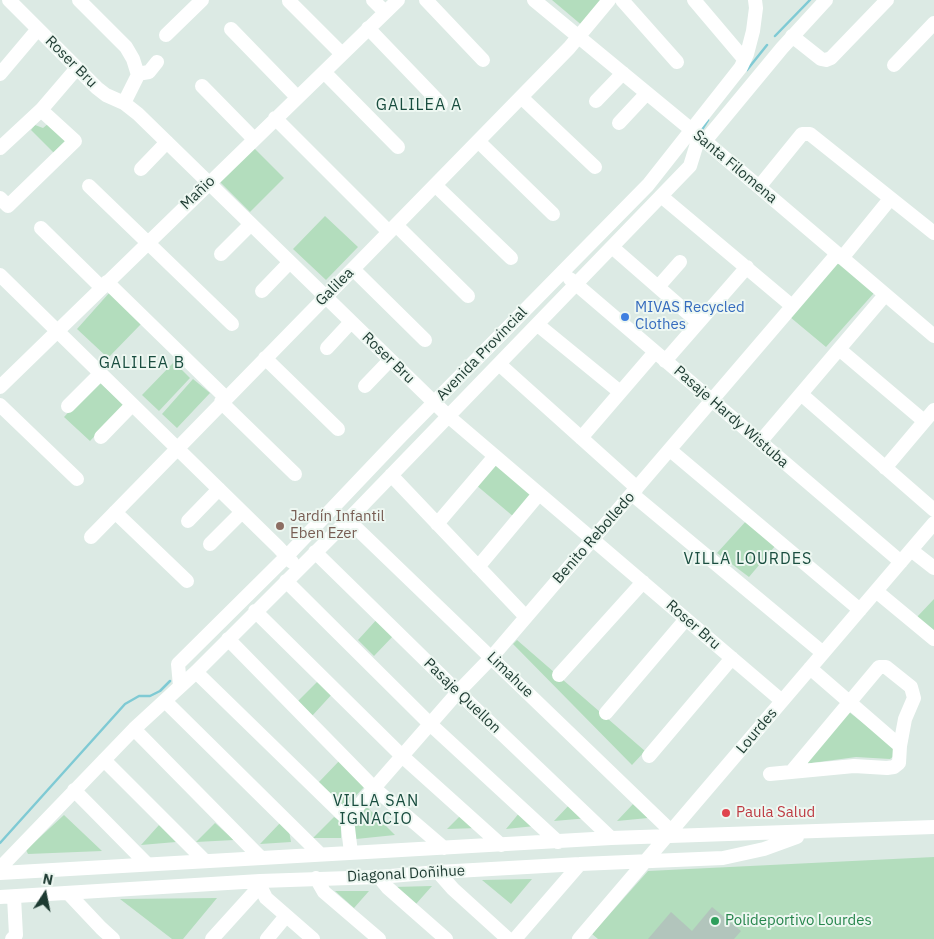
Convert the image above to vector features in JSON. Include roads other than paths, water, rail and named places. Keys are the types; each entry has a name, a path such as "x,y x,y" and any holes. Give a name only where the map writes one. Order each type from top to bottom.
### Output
{"street":[{"path":"79,0 126,47 138,72 124,103"},
{"path":"166,35 202,0"},
{"path":"373,0 385,12"},
{"name":"Mañio","path":"0,386 398,0"},
{"path":"426,0 483,60"},
{"name":"Santa Filomena","path":"534,0 699,136 934,336"},
{"name":"Galilea","path":"91,537 521,98 579,37 609,0"},
{"path":"622,0 677,62"},
{"path":"694,0 744,59"},
{"path":"699,136 741,95 826,0"},
{"path":"792,36 821,59 826,60 831,58 887,0"},
{"name":"Roser Bru","path":"13,1 101,92 124,103 138,114 448,416 782,701"},
{"path":"289,1 342,54"},
{"name":"Avenida Provincial","path":"0,868 134,729 196,672 348,520 690,166 699,136 741,67 753,30 754,3"},
{"path":"894,65 934,23"},
{"path":"231,28 297,97"},
{"path":"368,28 441,104"},
{"path":"2,67 38,29"},
{"path":"138,72 149,72 157,62"},
{"path":"0,148 42,110 77,68"},
{"path":"324,72 398,147"},
{"path":"596,101 622,73"},
{"path":"202,86 254,139"},
{"path":"619,123 647,93"},
{"path":"521,98 595,167"},
{"path":"0,198 8,206 75,141 42,110"},
{"path":"276,118 392,229 468,296"},
{"path":"759,187 802,134 810,134 890,200 934,233"},
{"name":"Avenida Provincial","path":"180,686 178,664 286,556 562,272 699,136"},
{"path":"478,141 553,214"},
{"path":"141,169 166,142"},
{"path":"435,185 511,258"},
{"path":"90,186 232,324"},
{"path":"661,196 792,306"},
{"name":"Benito Rebolledo","path":"347,819 458,692 492,658 792,306 890,200"},
{"path":"221,254 251,224"},
{"path":"41,228 104,285 224,400 295,474"},
{"path":"612,247 698,322"},
{"path":"262,292 290,262"},
{"path":"658,287 680,262"},
{"path":"581,438 620,392 698,322 747,267"},
{"path":"352,269 425,340"},
{"name":"Pasaje Hardy Wistuba","path":"562,272 901,562"},
{"path":"3,284 57,331 242,512 297,569"},
{"path":"760,442 886,295"},
{"path":"327,348 351,322"},
{"path":"538,325 620,392"},
{"path":"839,350 924,421"},
{"path":"265,358 338,429"},
{"path":"365,386 390,360"},
{"path":"498,364 581,438 634,491 823,653"},
{"path":"68,406 100,374"},
{"path":"801,394 934,510"},
{"path":"0,405 77,478"},
{"path":"101,437 132,405"},
{"path":"886,468 934,410"},
{"path":"670,450 860,610"},
{"path":"438,524 495,456"},
{"path":"391,475 526,617"},
{"path":"188,521 219,490"},
{"path":"478,567 539,494"},
{"path":"115,512 187,581"},
{"path":"210,544 242,512"},
{"name":"Limahue","path":"348,520 492,658 669,833"},
{"name":"Lourdes","path":"579,939 934,523"},
{"path":"911,550 934,568"},
{"name":"Pasaje Quellon","path":"315,552 611,838"},
{"path":"286,581 430,724 558,842"},
{"path":"559,675 643,582"},
{"path":"876,591 934,639"},
{"path":"255,611 402,756 501,845"},
{"path":"606,713 686,619"},
{"path":"228,639 374,788 444,848"},
{"path":"649,756 732,658"},
{"path":"770,774 792,772 854,766 894,767 899,763 905,719 914,698 911,687 886,667 880,667 792,772"},
{"path":"810,668 900,746"},
{"path":"196,672 347,819 351,853"},
{"path":"165,701 320,854"},
{"path":"134,729 261,858"},
{"path":"104,760 205,860"},
{"path":"74,790 147,864"},
{"name":"Diagonal Doñihue","path":"0,873 205,860 558,842 669,833 809,832 934,827"},
{"name":"Diagonal Doñihue","path":"7,897 260,884 316,878 379,877 580,864 723,858 764,849 809,832"},
{"path":"16,852 15,861 25,872 21,885 24,892 30,896"},
{"path":"300,855 301,879"},
{"path":"515,939 580,864"},
{"path":"438,872 453,889 508,939"},
{"path":"379,877 388,888 446,939"},
{"path":"316,878 324,892 379,939"},
{"path":"212,939 260,884 266,898 313,939"},
{"path":"68,893 96,934 113,939"},
{"path":"7,897 16,934 12,939"},
{"path":"267,939 286,916"}],"waterway":[{"path":"775,36 810,0"},
{"path":"747,70 767,45"},
{"path":"701,131 708,120"},
{"path":"0,843 125,704 139,696 150,696 160,691 170,681"}],"place":[{"name":"MIVAS Recycled Clothes","path":"625,317"},
{"name":"Jardín Infantil Eben Ezer","path":"280,526"},
{"name":"Paula Salud","path":"726,813"},
{"name":"Polideportivo Lourdes","path":"715,921"}],"district":[{"name":"GALILEA A","path":"419,105"},
{"name":"GALILEA B","path":"142,363"},
{"name":"VILLA LOURDES","path":"748,559"},
{"name":"VILLA SAN IGNACIO","path":"376,810"}]}
